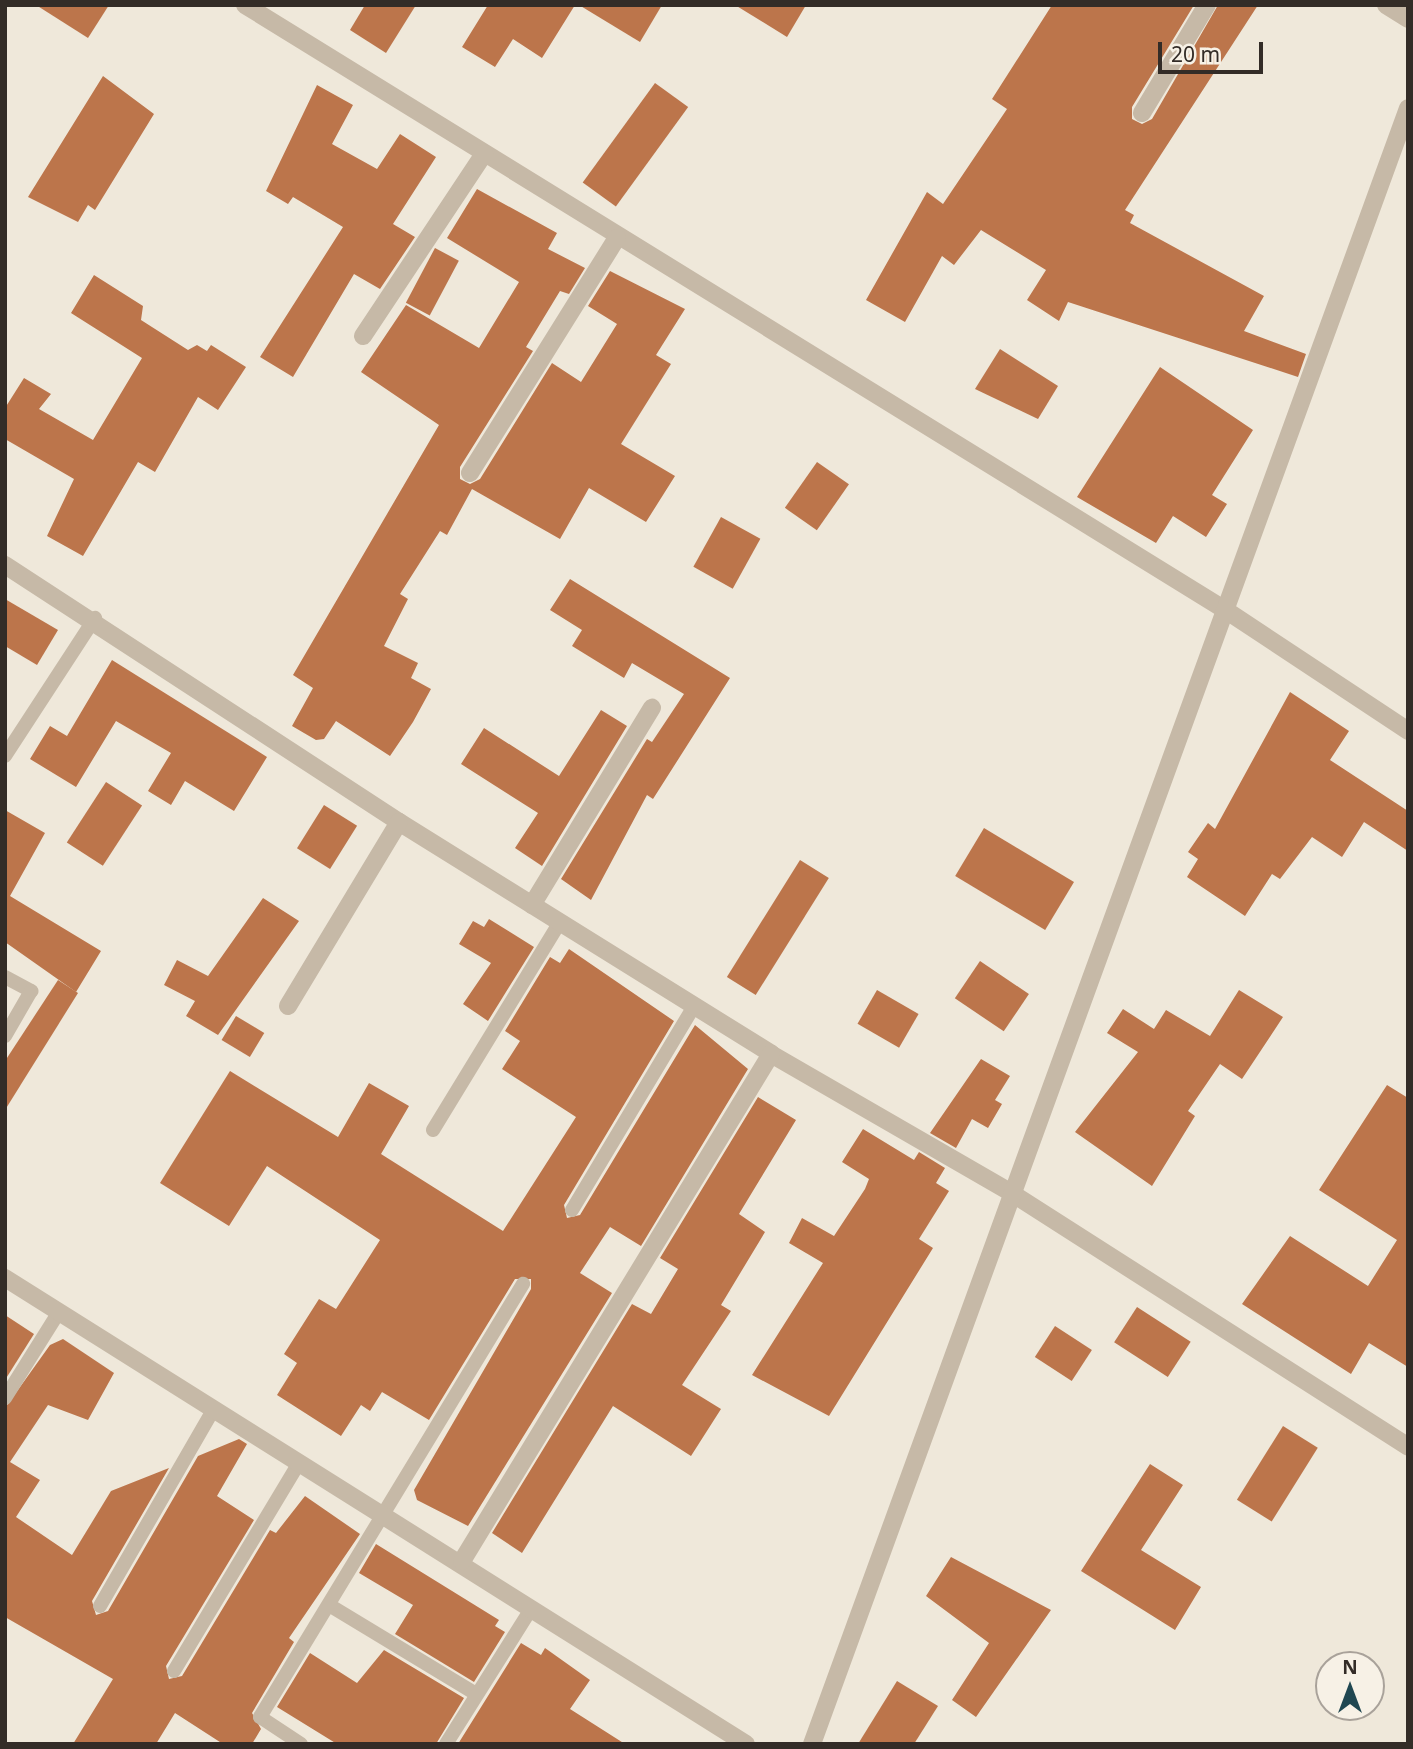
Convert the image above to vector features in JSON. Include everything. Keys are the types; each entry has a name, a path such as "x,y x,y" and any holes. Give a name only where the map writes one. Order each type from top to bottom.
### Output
{"street":[{"path":"245,5 617,238 1227,611 1408,731"},
{"path":"1142,113 1207,5"},
{"path":"1386,5 1408,19"},
{"path":"812,1744 1227,611 1408,108"},
{"path":"363,336 484,154"},
{"path":"470,473 617,238"},
{"path":"5,565 94,618 398,822 771,1054 1013,1194 1408,1447"},
{"path":"532,905 652,708"},
{"path":"288,1006 398,822"},
{"path":"462,1561 771,1054"},
{"path":"5,1278 213,1410 462,1561 531,1609 746,1744"}],"lane":[{"path":"5,756 94,618"},
{"path":"433,1130 560,922"},
{"path":"5,976 31,991 5,1036"},
{"path":"572,1210 694,1006"},
{"path":"301,1744 260,1717 523,1284"},
{"path":"5,1398 59,1312"},
{"path":"100,1606 213,1410"},
{"path":"174,1671 299,1462"},
{"path":"329,1605 477,1695"},
{"path":"446,1744 531,1609"}],"building":[{"path":"36,5 109,5 88,38"},
{"path":"365,5 416,5 386,53 350,30"},
{"path":"488,5 575,5 542,58 513,39 495,67 462,47"},
{"path":"579,5 662,5 640,42"},
{"path":"735,5 806,5 787,37"},
{"path":"1052,5 1194,5 1132,107 1132,119 1142,124 1152,119 1218,5 1258,5 1125,210 1134,215 1130,223 1264,296 1244,331 1306,354 1298,377 1068,302 1059,321 1027,300 1046,270 981,230 954,265 942,256 905,322 866,300 927,192 943,204 1007,109 992,99"},
{"path":"103,76 154,114 95,210 88,205 78,222 28,197"},
{"path":"655,83 688,107 616,207 583,183"},
{"path":"317,85 353,105 332,144 377,169 400,134 436,157 393,224 415,237 380,289 354,274 293,377 260,357 343,227 293,197 288,204 266,191"},
{"path":"477,189 557,233 548,249 585,268 569,294 560,291 526,347 533,351 460,467 460,479 470,484 480,479 552,363 581,382 617,324 588,306 610,271 685,309 656,355 671,364 621,444 675,476 646,522 589,488 560,539 472,489 447,535 440,531 400,594 408,599 384,646 418,663 411,678 431,689 413,722 390,756 336,721 324,739 316,740 292,726 313,688 293,675 439,425 361,372 406,305 479,348 519,282 447,238"},
{"path":"435,248 459,261 430,315 406,303"},
{"path":"94,275 143,306 141,320 188,350 197,345 207,351 211,345 246,367 218,410 198,397 155,472 138,462 83,556 47,536 74,479 5,439 5,408 24,378 51,394 39,409 93,440 142,358 71,313"},
{"path":"1000,349 1058,386 1038,419 975,389"},
{"path":"1160,367 1253,430 1212,495 1227,504 1206,537 1173,516 1156,543 1077,497"},
{"path":"817,462 849,484 817,530 785,508"},
{"path":"721,517 760,539 733,589 693,567"},
{"path":"570,579 730,678 653,799 647,795 591,900 561,879 647,739 652,742 684,694 632,663 624,678 572,646 582,630 550,610"},
{"path":"5,599 58,630 37,665 5,646"},
{"path":"112,660 267,757 234,811 185,781 171,805 148,791 171,753 116,721 76,787 30,759 50,726 67,736"},
{"path":"1290,692 1349,731 1330,760 1408,811 1408,851 1364,822 1342,857 1312,837 1280,879 1272,874 1245,916 1187,877 1198,859 1188,852 1208,823 1215,829"},
{"path":"601,710 627,726 542,866 515,848 538,813 461,764 484,728 559,776"},
{"path":"106,782 142,805 103,866 67,842"},
{"path":"324,805 357,826 330,869 297,848"},
{"path":"5,810 45,833 10,896 101,951 76,992 5,942"},
{"path":"984,828 1074,882 1045,930 955,876"},
{"path":"800,860 829,878 756,995 727,977"},
{"path":"263,898 299,921 218,1035 186,1016 195,1001 164,985 177,960 208,976"},
{"path":"489,919 534,947 488,1021 463,1004 491,963 459,944 473,921 484,927"},
{"path":"569,949 674,1021 564,1205 567,1218 580,1215 695,1025 748,1069 641,1246 610,1227 580,1273 612,1293 468,1526 417,1500 414,1490 531,1289 531,1279 515,1279 429,1420 382,1392 370,1411 361,1405 341,1436 277,1395 297,1363 284,1354 319,1299 336,1309 380,1240 267,1166 229,1226 160,1183 230,1071 338,1137 369,1083 409,1106 381,1154 503,1231 576,1117 502,1069 520,1041 505,1031 550,957 560,963"},
{"path":"980,961 1029,994 1004,1031 955,998"},
{"path":"58,980 78,993 5,1110 5,1061"},
{"path":"877,990 919,1014 899,1048 858,1024"},
{"path":"1239,990 1283,1017 1242,1079 1220,1064 1188,1111 1195,1116 1152,1186 1075,1132 1138,1052 1107,1033 1123,1009 1154,1029 1166,1010 1210,1036"},
{"path":"236,1016 264,1033 250,1057 222,1040"},
{"path":"981,1059 1010,1076 995,1100 1002,1104 988,1128 972,1119 956,1148 930,1133"},
{"path":"1387,1085 1408,1098 1408,1367 1369,1343 1351,1374 1242,1304 1290,1236 1368,1286 1397,1240 1319,1190"},
{"path":"758,1097 796,1120 739,1214 765,1232 721,1305 731,1311 682,1385 721,1409 691,1456 613,1406 522,1553 492,1533 632,1304 651,1314 678,1269 660,1258"},
{"path":"863,1129 914,1160 919,1152 945,1168 936,1183 949,1191 919,1239 933,1248 829,1416 752,1375 823,1263 789,1243 802,1218 834,1236 865,1189 869,1179 842,1162"},
{"path":"1137,1307 1191,1342 1168,1377 1114,1342"},
{"path":"5,1315 34,1334 5,1380"},
{"path":"1055,1326 1092,1350 1072,1381 1035,1357"},
{"path":"63,1339 114,1373 88,1420 48,1405 10,1462 40,1480 16,1517 72,1555 111,1491 169,1468 92,1601 96,1615 108,1611 198,1456 239,1439 247,1444 217,1496 254,1520 166,1666 169,1679 182,1676 270,1530 276,1533 305,1496 360,1534 289,1638 294,1642 252,1713 261,1729 252,1744 223,1744 175,1713 156,1744 73,1744 113,1679 5,1617 5,1408 50,1345"},
{"path":"1283,1426 1318,1448 1272,1522 1237,1500"},
{"path":"1150,1464 1183,1485 1141,1550 1201,1587 1175,1630 1081,1571"},
{"path":"376,1544 499,1620 495,1626 505,1632 474,1682 395,1634 413,1605 359,1573"},
{"path":"951,1557 1051,1610 976,1717 952,1700 989,1643 926,1596"},
{"path":"521,1643 541,1655 545,1648 590,1680 570,1709 625,1744 458,1744"},
{"path":"384,1650 464,1698 436,1744 337,1744 277,1707 310,1653 357,1683"},
{"path":"897,1681 938,1706 914,1744 858,1744"}]}
